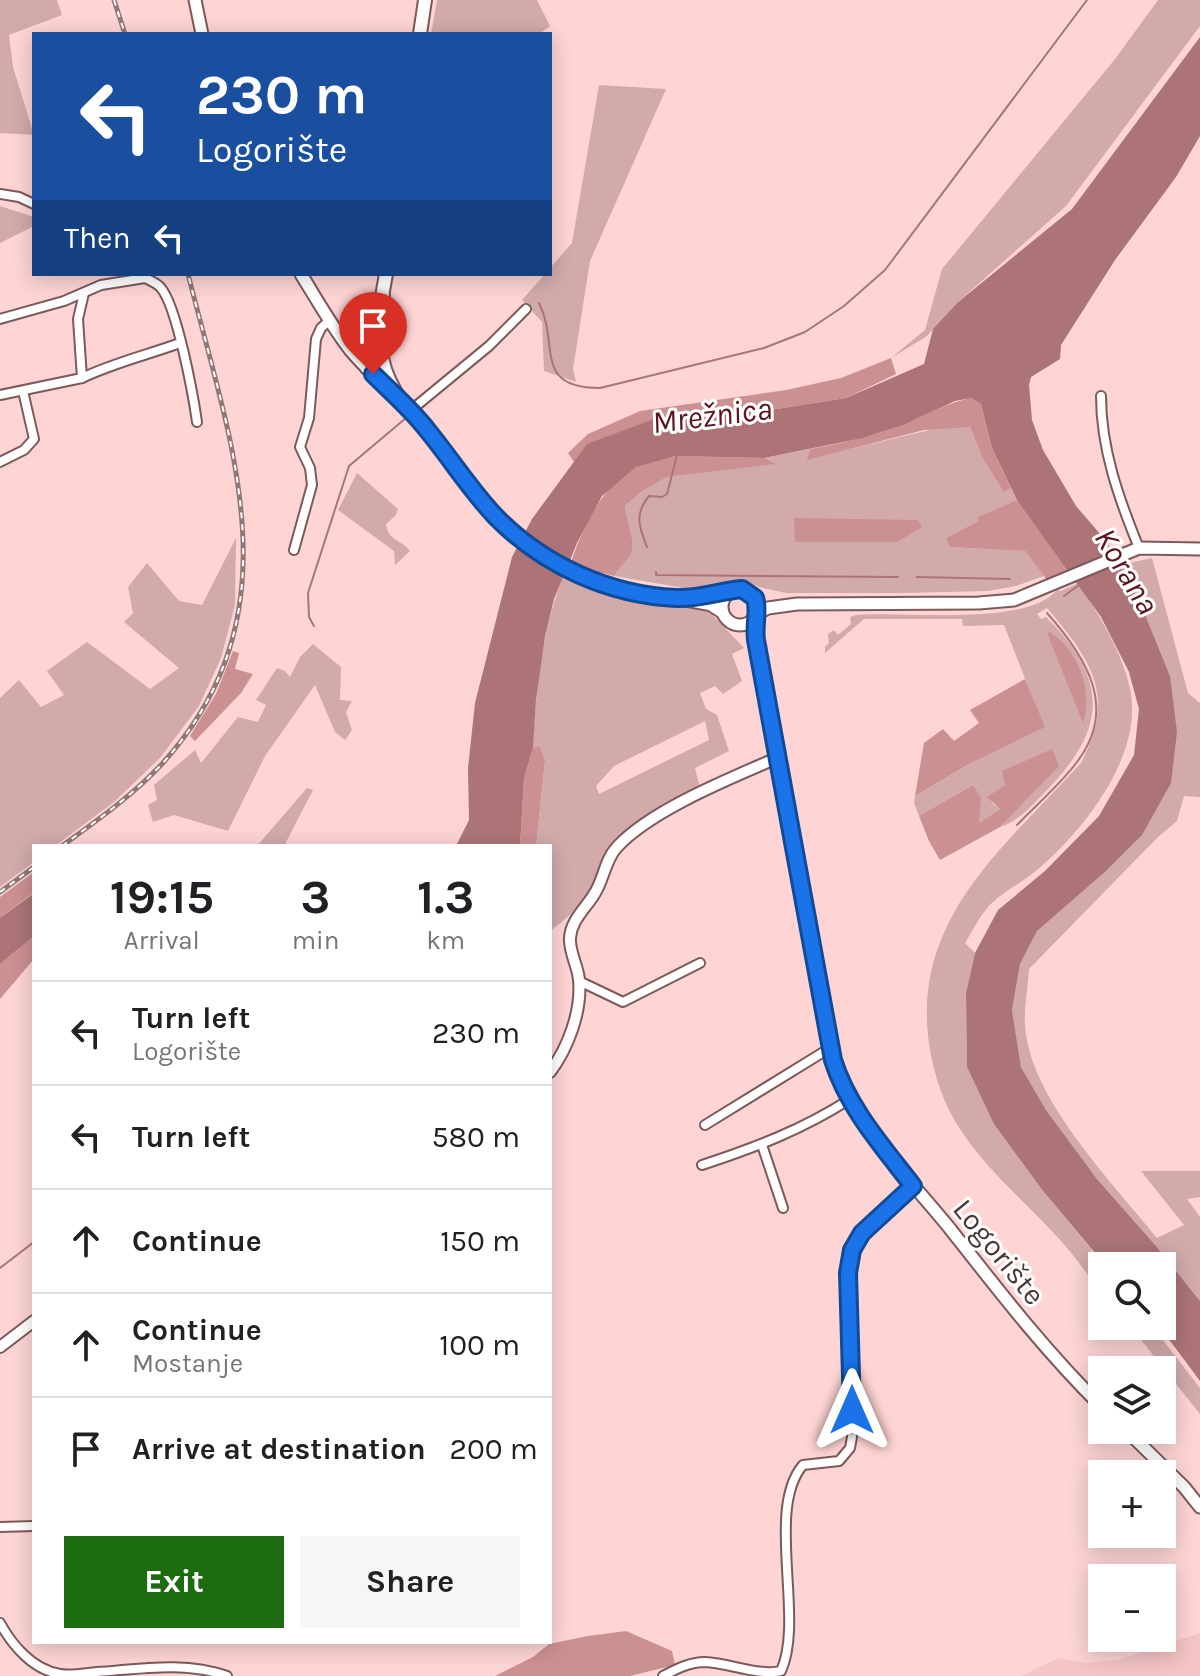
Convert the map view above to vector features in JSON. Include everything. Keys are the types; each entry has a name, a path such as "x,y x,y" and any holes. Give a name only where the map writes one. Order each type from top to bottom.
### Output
{"highway":[{"path":"420,32 425,0"},
{"path":"386,276 381,358 385,375 406,407"},
{"path":"367,368 383,296"},
{"path":"343,339 358,343 366,341 374,331"},
{"path":"367,368 381,358"}],"main road":[{"path":"195,0 202,32"},
{"path":"302,276 343,339 406,407 487,507 512,531 561,565 604,585 711,605 733,624 745,625 768,608 797,604 1001,602 1023,599 1134,549 1200,549"},
{"path":"677,598 742,589 797,604"},
{"path":"722,612 722,602 732,591"},
{"path":"751,593 757,603 755,616"},
{"name":"Logorište","path":"755,616 759,658 777,758 830,1048 839,1081 913,1186 1015,1311 1088,1392"},
{"name":"Logorište","path":"733,624 746,635 759,658"},
{"path":"1140,1444 1200,1507"}],"street":[{"path":"0,194 32,203"},
{"path":"0,319 64,301 118,281 145,276 159,285 167,297 192,383 197,422"},
{"path":"82,378 78,319 84,293"},
{"path":"406,407 489,346 526,309"},
{"path":"294,550 312,485 310,468 300,447 309,418 316,339 321,328 330,320"},
{"path":"0,395 82,378 112,363 137,359 180,343"},
{"path":"0,462 24,450 34,439 23,391"},
{"path":"1101,396 1101,422 1106,448 1134,549"},
{"path":"552,1069 563,1055 575,1018 579,981 569,941 573,925 595,894 618,846 642,827 712,786 777,758"},
{"path":"579,981 623,1002 700,963"},
{"path":"705,1125 830,1048"},
{"path":"702,1165 762,1145 806,1125 850,1099"},
{"path":"762,1145 783,1208"},
{"path":"663,1676 694,1663 721,1664 766,1675 776,1674 783,1667 788,1630 786,1533 790,1492 803,1465 839,1461 850,1448 852,1437 848,1273 852,1250 862,1233 913,1186"},
{"path":"0,1347 32,1323"},
{"path":"0,1527 32,1526"},
{"path":"0,1623 7,1636 34,1663 59,1674 185,1666 227,1676"}],"shaded area":[{"path":"0,0 57,0 62,15 9,35 13,67 32,135 0,133"},
{"path":"437,0 537,0 550,26 542,32 431,32"},
{"path":"1158,0 1200,0 1200,26 1066,206 957,303 927,336 891,358 925,330 942,269 1115,59"},
{"path":"599,85 666,89 590,261 573,369 576,382 544,371 542,322 522,300 543,276 552,276 552,266 572,243"},
{"path":"0,206 32,216 32,227 0,243"},
{"path":"891,358 896,374 846,398 777,409 709,412 588,444 574,462 568,453 588,434 640,411 786,390 841,378"},
{"path":"971,398 981,404 992,448 1011,488 1004,492 983,459 970,427 924,430 807,460 810,449 879,433"},
{"path":"942,427 970,427 983,459 1004,491 1011,488 1017,500 979,517 978,521 946,538 949,547 1025,551 1044,576 1016,586 988,591 786,593 744,580 710,587 684,588 614,576 632,552 625,506 641,492 667,477 774,464 764,458 810,449 808,459"},
{"path":"675,456 764,458 776,464 667,477 641,492 625,506 632,552 614,576 603,573 602,576 571,562 588,521 615,482 638,466"},
{"path":"357,473 398,509 386,524 387,530 410,551 395,565 394,551 338,510"},
{"path":"1017,500 1069,569 1047,580 1025,551 949,547 946,538 978,521 978,517"},
{"path":"794,518 918,520 922,527 897,542 795,542"},
{"path":"236,538 235,605 221,658 199,706 160,758 114,802 58,844 32,844 32,863 0,887 0,698 19,680 41,707 64,695 47,671 87,642 150,689 179,668 124,622 133,613 128,587 147,563 179,601 202,605"},
{"path":"1152,558 1188,693 1200,703 1200,797 1184,796 1177,821 1029,969 1025,1025 1030,1053 1057,1110 1097,1166 1157,1238 1184,1225 1141,1171 1200,1171 1200,1197 1187,1199 1200,1217 1200,1301 1176,1271 1176,1252 1161,1252 1097,1179 1046,1110 1021,1067 1012,1010 1020,964 1037,931 1105,872 1170,676 1140,602 1120,565"},
{"path":"564,574 600,588 600,591 710,612 744,648 732,654 742,681 723,694 715,686 700,693 706,709 717,715 729,751 695,768 700,788 614,843 587,895 552,929 552,844 536,844 545,761 540,746 533,748 541,660 550,617","holes":["705,721 709,740 599,794 596,786 614,766"]},
{"path":"1078,583 1104,625 1126,674 1132,705 1131,728 1115,774 1087,817 1054,855 988,907 965,943 975,953 966,993 967,1067 994,1123 1043,1191 1092,1250 1088,1252 1088,1275 1061,1241 983,1159 954,1120 932,1060 927,1004 933,962 948,924 968,890 1022,825 1081,763 1092,739 1097,717 1098,698 1087,662 1047,608 1037,614 1041,619 1046,617 1081,661 1090,682 1093,702 1090,723 1082,744 1068,766 1032,806 1000,827 1058,766 1005,785 992,803 1000,809 978,824 973,785 919,816 914,803 915,796 969,764 1044,727 1004,625 963,626 962,619 864,619 825,653 828,634 834,630 838,635 851,624 850,617 856,615 993,613 1041,602 1057,590"},
{"path":"1050,632 1069,650 1081,673 1086,698 1083,723 1047,633"},
{"path":"313,644 341,667 340,700 352,701 346,712 352,730 345,740 335,732 315,685 265,756 228,831 174,815 153,822 148,805 157,800 154,785 195,750 201,763 238,717 258,722 266,705 256,700 277,668 290,677 300,657"},
{"path":"233,651 239,653 235,669 253,674 241,693 195,741 190,736 216,694"},
{"path":"1025,679 1045,727 969,764 915,796 924,743 943,729 954,741 979,723 970,710"},
{"path":"540,746 545,761 536,844 520,844 524,778 533,748"},
{"path":"1052,749 1059,766 1000,827 940,860 919,816 973,785 981,798 979,823 1000,809 987,797 1005,785 1002,771"},
{"path":"307,788 313,790 285,844 259,844"},
{"path":"32,873 32,894 0,918 0,897"},
{"path":"32,938 32,961 0,999 0,964"},
{"path":"1141,1340 1163,1340 1175,1356 1154,1356"},
{"path":"1176,1357 1200,1388 1200,1414 1176,1384"},
{"path":"626,1631 672,1651 675,1665 630,1676 495,1676 533,1657 549,1644"},
{"path":"1200,1633 1200,1676 1021,1676 1058,1658 1085,1663 1118,1660 1142,1652 1176,1652 1176,1641"}],"water":[{"name":"Mrežnica","path":"1200,37 1200,136 1176,177 1115,260 1061,345 1060,359 1031,377 1029,385 1032,420 1043,450 1076,506 1107,542 1140,602 1170,676 1177,732 1171,783 1142,835 1037,931 1020,964 1012,1010 1021,1067 1046,1110 1097,1179 1161,1252 1094,1252 1043,1191 994,1124 967,1067 966,993 975,953 998,910 1045,871 1099,816 1134,755 1139,709 1129,672 1101,617 1017,500 992,448 981,404 971,398 955,401 903,425 863,438 764,458 675,456 636,467 602,496 577,543 554,599 545,637 533,748 524,778 520,844 457,844 469,820 468,768 475,703 512,557 532,519 587,444 654,419 709,412 777,409 846,398 924,364 933,329 957,303 1072,209"},
{"path":"32,894 32,938 0,964 0,918"},
{"path":"1176,1271 1200,1301 1200,1381 1169,1340 1176,1340"}],"waterway":[{"path":"539,303 556,372 579,386 600,388 764,348 805,332 844,306 885,270 1087,0"},
{"path":"314,626 309,617 308,593 349,466 406,418"},
{"path":"647,547 640,527 641,509 649,496 662,497 667,494 677,455"},
{"path":"656,572 656,575 898,577"},
{"path":"917,577 1010,579"},
{"path":"1064,596 1079,585"},
{"path":"1017,825 1077,762 1089,742 1095,722 1096,702 1092,683 1074,647 1047,613"},
{"path":"0,1268 32,1244"}],"railway":[{"path":"114,0 124,32"},
{"path":"65,844 126,798 161,765 204,708 229,649 242,589 242,527 235,465 189,276"},
{"path":"0,892 32,868"}],"route":[{"path":"373,374 427,429 498,519 549,559 604,585 635,592 677,598 717,595 742,589 755,598 759,658 833,1060 839,1081 853,1105 913,1186 862,1233 852,1250 848,1273 852,1410"}],"water label":[{"name":"Korana","path":"1127,571"}]}
